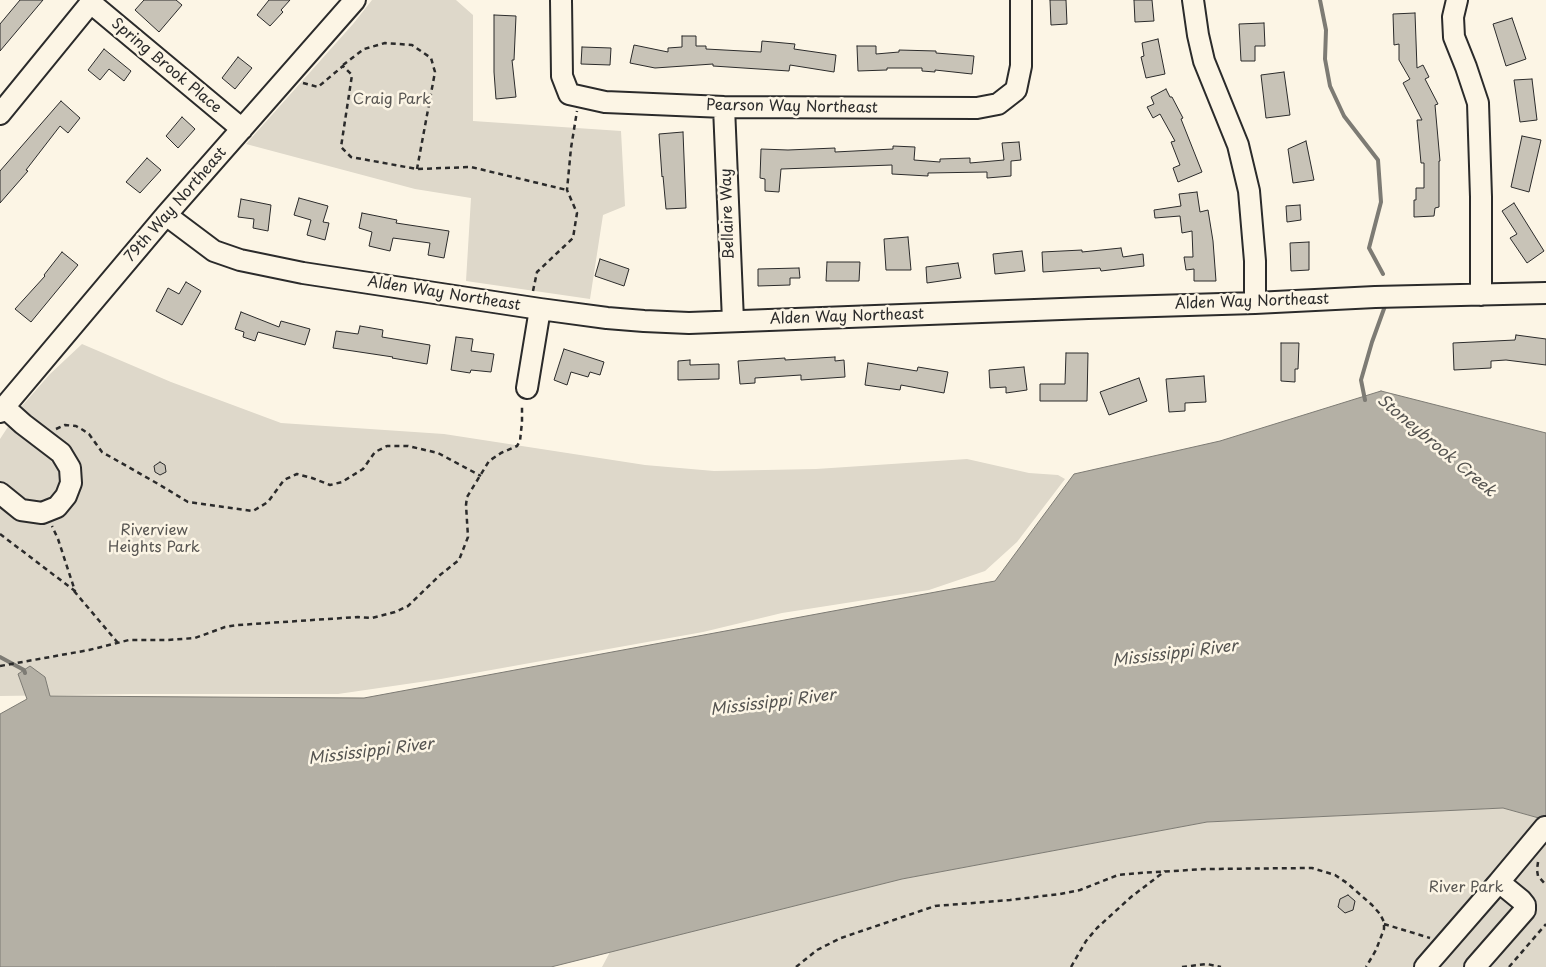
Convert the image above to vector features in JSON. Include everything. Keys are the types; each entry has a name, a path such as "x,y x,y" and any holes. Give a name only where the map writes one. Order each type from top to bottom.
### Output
{"street":[{"name":"79th Way Northeast","path":"2,409 166,215 355,0"},
{"path":"561,0 562,76 569,94 579,96"},
{"name":"Pearson Way Northeast","path":"579,96 605,102 724,107 977,108 998,104 1016,90 1021,66 1021,0"},
{"path":"1193,0 1204,61 1238,145 1249,191 1255,261 1255,303"},
{"path":"1456,0 1453,17 1454,37 1478,103 1481,188 1481,295"},
{"path":"0,114 92,1"},
{"name":"Spring Brook Place","path":"92,1 242,129"},
{"name":"Bellaire Way","path":"724,107 733,321"},
{"name":"Alden Way Northeast","path":"166,215 214,251 240,260 302,273 534,308 644,321 689,323 1375,297 1546,293"},
{"path":"527,388 534,308"},
{"path":"0,493 21,510 42,514 56,508 66,496 71,483 70,468 61,453 41,436 2,409"},
{"path":"1425,967 1545,827"},
{"path":"1475,967 1524,910 1525,905 1521,900 1499,882"}],"path":[{"path":"291,73 304,84 318,87 364,48 385,43 412,46 431,58 435,72 417,168"},
{"path":"343,66 352,75 341,147 351,157 417,168 471,167 567,190"},
{"path":"534,308 537,272 574,238 577,213 567,190 579,96"},
{"path":"0,666 130,640 195,638 238,625 358,617 372,618 395,612 408,606 440,575 459,560 468,537 467,497 489,461 517,446 520,441 522,422 521,400 527,388"},
{"path":"41,436 65,425 76,426 89,434 102,452 188,502 254,511 268,502 284,480 297,474 330,485 342,482 363,469 374,452 387,446 408,446 438,453 480,476"},
{"path":"46,512 58,539 75,591 73,590"},
{"path":"0,534 73,590 118,643"},
{"path":"1538,861 1538,876 1546,885"},
{"path":"796,967 817,950 834,941 935,906 1060,894 1080,890 1118,875 1206,869 1312,868 1334,875 1360,894 1380,914 1384,924 1382,938 1366,967"},
{"path":"1071,967 1086,941 1097,928 1132,897 1166,871"},
{"path":"1384,924 1445,944"},
{"path":"1509,967 1546,924"},
{"path":"1182,967 1207,964 1221,967"}],"green space":[{"name":"Craig Park","path":"372,0 456,0 473,15 473,121 621,131 625,206 603,215 590,299 466,281 471,198 415,189 246,144 353,24"},
{"name":"Riverview Heights Park","path":"82,344 171,382 281,423 444,434 645,465 714,471 816,469 967,459 1029,473 1058,475 1065,479 1017,542 985,571 929,590 782,613 703,632 441,679 338,694 0,696 0,439 21,407 50,374"},
{"name":"River Park","path":"1503,808 1546,820 1546,967 602,967 610,952 902,879 1207,822"}],"water":[{"name":"Mississippi River","path":"1381,391 1546,433 1546,820 1503,808 1207,822 902,879 551,967 0,967 0,714 27,699 18,674 30,666 45,677 50,696 364,698 995,581 1074,474 1220,441"}],"building":[{"path":"20,0 43,0 0,51 0,24"},
{"path":"144,0 176,0 182,5 159,32 135,10"},
{"path":"269,0 290,0 281,10 283,12 270,26 257,15"},
{"path":"1050,0 1066,0 1067,24 1051,25"},
{"path":"1134,0 1152,0 1154,21 1135,22"},
{"path":"1415,13 1417,68 1423,65 1429,77 1425,79 1438,104 1435,105 1440,161 1439,207 1435,208 1434,216 1414,217 1416,188 1424,188 1424,163 1421,163 1417,120 1422,120 1403,83 1410,79 1399,60 1399,44 1394,45 1393,14"},
{"path":"494,15 516,16 514,60 512,60 516,97 496,99"},
{"path":"1512,18 1526,59 1506,66 1493,24"},
{"path":"1264,23 1265,46 1255,46 1255,61 1241,61 1239,24"},
{"path":"682,36 696,36 696,46 706,46 706,49 761,52 762,41 795,44 794,49 836,55 834,72 790,65 789,71 713,66 713,64 655,68 630,63 634,45 668,52 668,48 682,47"},
{"path":"1158,39 1165,74 1146,78 1141,57 1144,56 1142,43"},
{"path":"857,46 876,46 876,54 899,52 899,50 936,51 936,53 974,56 972,74 935,70 935,72 922,71 922,68 887,68 887,70 858,71"},
{"path":"582,47 611,48 610,65 581,64"},
{"path":"104,49 131,71 124,81 109,69 100,80 88,70"},
{"path":"238,57 252,68 235,89 222,78"},
{"path":"1284,72 1290,115 1266,118 1261,75"},
{"path":"1532,79 1537,120 1520,122 1514,80"},
{"path":"1166,89 1183,118 1181,119 1202,172 1178,182 1173,168 1180,165 1171,142 1175,141 1160,114 1153,118 1147,107 1154,104 1151,97"},
{"path":"61,101 80,118 68,133 60,126 26,170 28,171 0,203 0,171"},
{"path":"182,117 195,129 178,148 166,136"},
{"path":"683,132 686,208 666,209 659,134"},
{"path":"1522,136 1541,140 1529,192 1511,187"},
{"path":"1306,141 1314,180 1293,183 1288,149"},
{"path":"1019,142 1021,160 1011,161 1011,176 987,178 987,172 928,173 928,176 892,174 892,165 781,169 779,192 765,191 765,179 760,178 761,149 835,148 835,152 893,149 893,146 915,147 914,160 940,162 940,159 970,158 970,163 1004,160 1002,143"},
{"path":"147,158 161,170 140,193 126,182"},
{"path":"1197,192 1200,212 1208,210 1216,281 1194,281 1194,269 1186,270 1184,257 1193,257 1192,231 1182,233 1180,216 1155,218 1154,210 1181,206 1179,194"},
{"path":"299,198 328,206 323,222 329,223 325,240 307,235 311,220 294,215"},
{"path":"241,199 271,205 268,231 253,228 254,219 238,217"},
{"path":"1514,203 1544,251 1527,263 1510,238 1517,234 1502,211"},
{"path":"1300,205 1301,220 1287,222 1286,206"},
{"path":"362,213 397,220 396,223 449,231 444,258 428,255 430,243 393,238 390,251 369,246 372,232 359,228"},
{"path":"908,237 911,270 886,270 884,239"},
{"path":"1309,242 1309,270 1291,271 1290,243"},
{"path":"1121,248 1123,257 1143,254 1144,266 1101,271 1100,268 1043,272 1042,252 1082,250 1082,252"},
{"path":"1022,251 1025,271 995,274 993,254"},
{"path":"62,252 78,265 31,322 15,309 45,276"},
{"path":"600,259 629,269 624,286 595,276"},
{"path":"827,262 860,262 859,281 826,281"},
{"path":"958,263 961,278 927,283 926,267"},
{"path":"799,268 800,278 790,278 790,285 758,286 758,269"},
{"path":"186,282 201,291 182,325 156,311 168,288 179,294"},
{"path":"241,312 279,327 281,321 310,329 305,345 258,332 255,341 243,337 244,332 235,329"},
{"path":"360,326 383,330 382,337 430,345 427,364 333,348 336,331 358,334"},
{"path":"1516,335 1546,339 1546,365 1506,360 1491,361 1491,368 1454,370 1453,343 1515,340"},
{"path":"456,337 473,339 471,351 494,354 491,372 471,370 470,373 451,370"},
{"path":"1281,343 1299,343 1298,369 1295,369 1295,382 1281,381"},
{"path":"564,349 604,362 600,375 590,372 588,377 571,372 567,385 554,380"},
{"path":"1066,353 1088,353 1087,401 1040,401 1040,384 1065,384"},
{"path":"835,357 835,361 844,360 845,377 801,380 801,375 755,378 755,383 740,384 738,361"},
{"path":"690,360 690,365 719,364 719,379 678,380 678,361"},
{"path":"868,363 917,371 918,367 948,372 944,393 901,385 900,390 865,385"},
{"path":"1024,367 1027,390 1006,393 1006,387 990,388 989,370"},
{"path":"1204,376 1206,402 1185,403 1185,411 1169,412 1166,379"},
{"path":"1139,378 1147,401 1109,415 1100,392"},
{"path":"160,462 165,465 166,472 160,475 155,472 154,466"},
{"path":"1348,895 1355,901 1353,910 1345,913 1338,907 1340,899"}],"waterway":[{"name":"Stoneybrook Creek","path":"1320,0 1326,30 1325,59 1330,86 1344,116 1378,160 1381,202 1369,248 1383,274"},
{"name":"Stoneybrook Creek","path":"1365,400 1361,380 1385,306"},
{"path":"0,657 24,670 25,673"}]}
